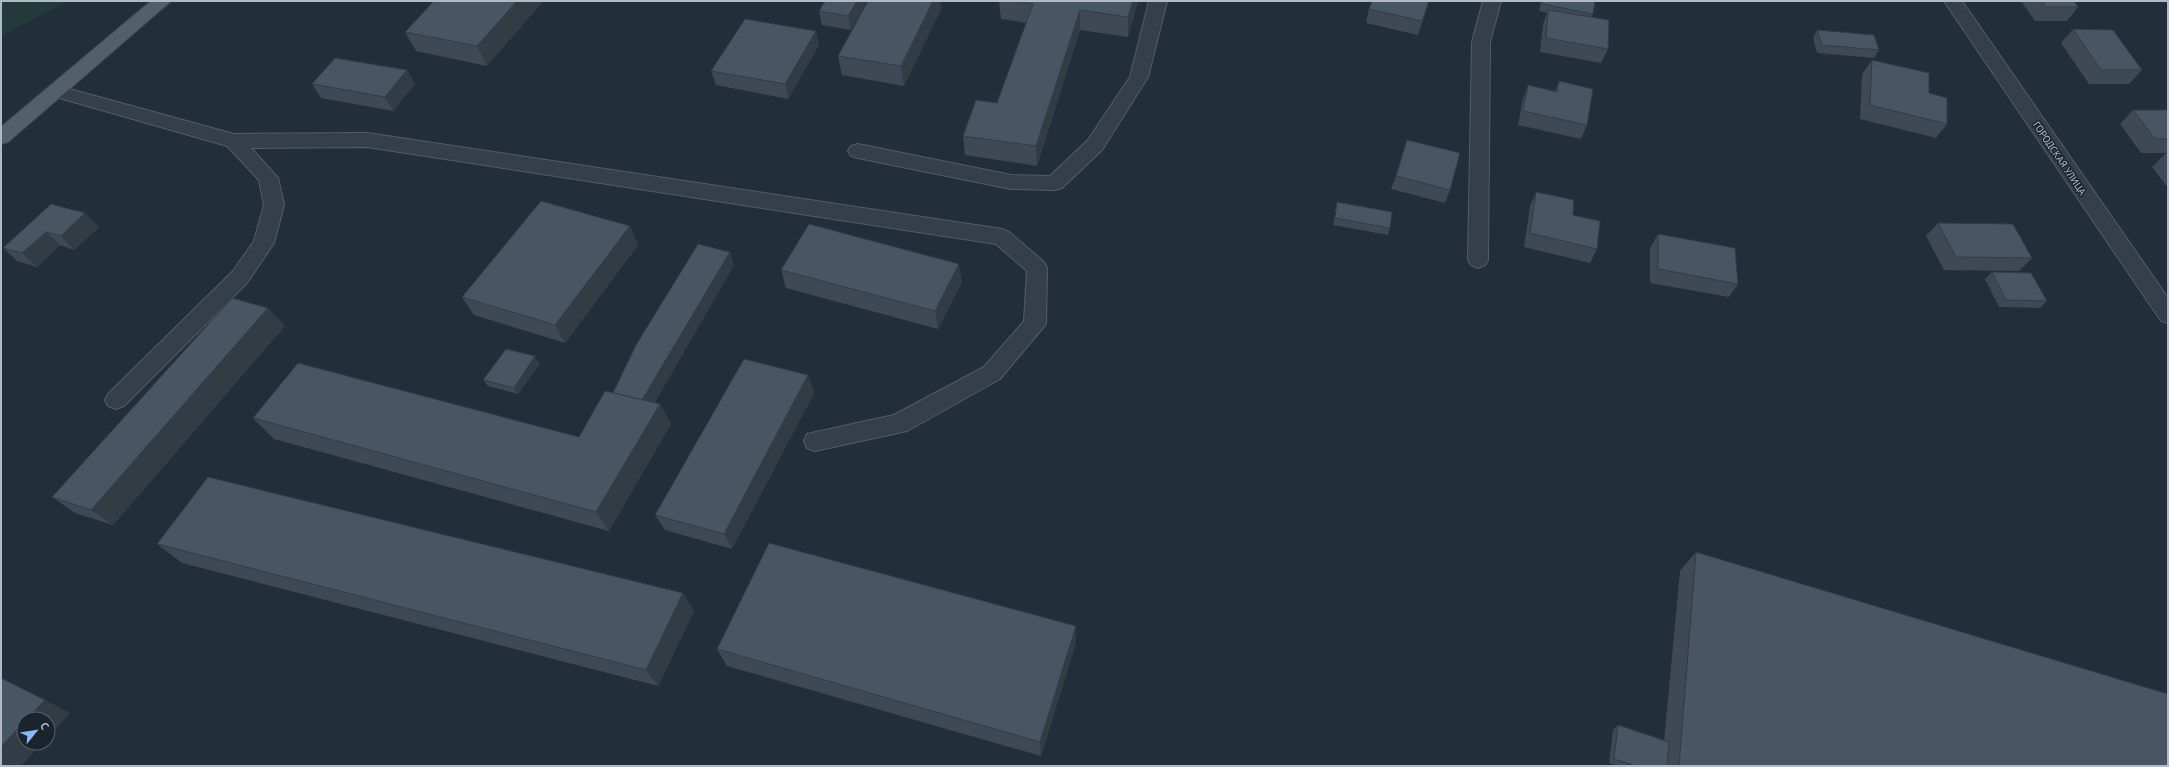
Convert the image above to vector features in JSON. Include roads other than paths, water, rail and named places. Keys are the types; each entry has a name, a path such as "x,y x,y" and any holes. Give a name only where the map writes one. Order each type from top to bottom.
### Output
{"main road":[{"path":"1,136 162,1"}],"street":[{"path":"858,151 1011,182 1055,183 1095,145 1139,77 1158,1"},
{"path":"1478,260 1481,42 1492,1"},
{"name":"ГОРОДСКАЯ УЛИЦА","path":"1952,1 2168,315"},
{"path":"55,91 234,141 367,140 1002,237 1037,268 1036,324 992,373 899,424 815,441"},
{"path":"116,400 240,277 264,242 274,206 268,178 234,141"}]}
